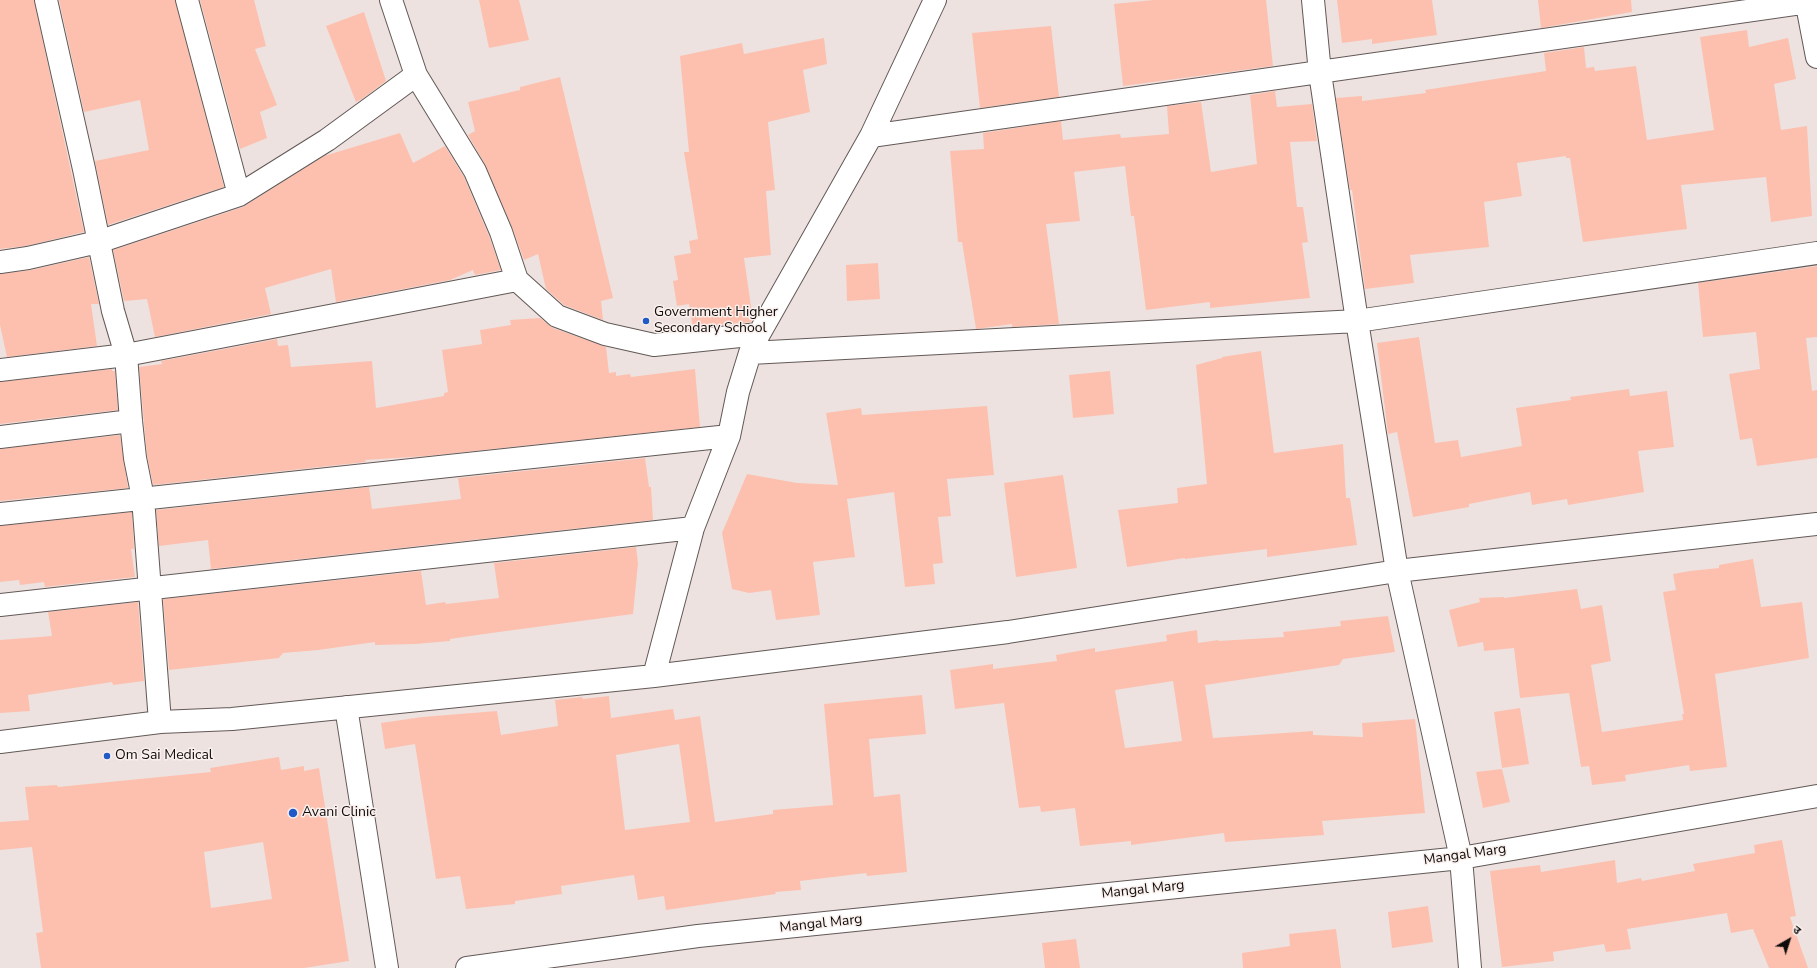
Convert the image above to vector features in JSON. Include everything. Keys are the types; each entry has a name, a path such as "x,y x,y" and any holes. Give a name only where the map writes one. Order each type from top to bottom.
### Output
{"street":[{"path":"46,0 113,311 126,355 131,421 143,498 160,722"},
{"path":"187,0 239,195"},
{"path":"391,0 416,75 475,171 501,232 517,280 557,316 612,336 654,345 754,344 1357,321 1817,253"},
{"path":"654,676 693,528 729,436 738,392 754,344 870,136 936,0"},
{"path":"1313,0 1320,73 1357,321 1397,571 1461,858 1470,968"},
{"path":"870,136 1320,73 1809,1 1817,58"},
{"path":"0,262 28,258 98,242 239,195 327,140 416,75"},
{"path":"0,370 126,355 517,280"},
{"path":"0,437 131,421"},
{"path":"0,514 729,436"},
{"path":"0,742 160,722 232,719 346,706 654,676 1008,632 1397,571 1817,524"},
{"path":"0,605 150,587 693,528"},
{"path":"346,706 387,968"},
{"name":"Mangal Marg","path":"467,968 698,936 1461,858 1817,796"}],"building":[{"path":"0,0 34,0 84,232 26,246 0,249"},
{"path":"59,0 175,0 224,187 108,225 95,161 149,150 140,100 84,112"},
{"path":"200,0 254,0 266,46 255,49 277,105 260,112 267,138 240,149"},
{"path":"479,0 519,0 529,40 489,48"},
{"path":"1153,0 1266,0 1273,66 1123,86 1114,4"},
{"path":"1337,0 1432,0 1437,35 1372,44 1372,39 1342,43"},
{"path":"1538,0 1631,0 1632,12 1541,28"},
{"path":"364,12 386,81 356,102 326,26"},
{"path":"1051,26 1059,97 980,108 972,33"},
{"path":"1747,30 1749,47 1788,38 1796,79 1774,84 1781,130 1807,126 1812,216 1771,222 1766,177 1681,185 1687,229 1583,242 1570,158 1566,158 1566,156 1517,163 1522,196 1484,202 1489,247 1410,255 1414,283 1365,289 1352,190 1350,190 1336,98 1362,96 1362,101 1426,93 1425,90 1546,71 1544,53 1584,47 1586,68 1594,67 1595,71 1636,66 1647,140 1714,130 1700,37"},
{"path":"824,38 827,64 803,70 810,112 768,122 775,190 766,191 771,255 744,258 753,320 751,322 693,328 689,304 677,306 673,281 678,280 674,256 691,253 689,241 698,239 684,152 689,152 680,56 742,43 744,54"},
{"path":"560,77 613,298 601,301 603,320 564,305 546,289 538,254 524,260 512,227 486,166 468,135 475,131 468,102 520,90 520,87"},
{"path":"1275,91 1277,107 1312,104 1317,141 1290,142 1297,207 1303,207 1308,242 1302,243 1310,298 1210,308 1210,302 1146,310 1134,216 1131,216 1125,166 1074,172 1080,221 1046,224 1059,324 1012,327 1012,324 976,329 962,242 958,242 950,151 984,149 983,133 1061,121 1063,140 1120,134 1121,138 1169,134 1167,106 1201,102 1211,172 1257,164 1250,95"},
{"path":"400,133 413,163 445,146 464,177 489,236 501,270 475,275 473,270 450,280 336,302 331,269 265,288 271,314 155,337 147,299 124,301 113,250 243,207 324,156"},
{"path":"89,257 99,304 91,304 97,346 7,357 0,325 0,274 31,270"},
{"path":"878,263 880,299 847,301 846,265"},
{"path":"1817,266 1817,337 1806,338 1812,391 1817,390 1817,458 1757,466 1752,438 1740,440 1729,374 1760,369 1756,332 1703,337 1698,283"},
{"path":"540,318 553,328 606,347 609,373 616,372 616,376 630,374 631,377 695,369 700,427 427,456 365,460 366,462 153,485 147,456 139,367 162,364 161,361 277,339 278,346 288,345 291,367 372,361 376,408 444,396 444,393 448,392 442,350 482,344 480,330 511,325 510,320"},
{"path":"1419,337 1435,443 1458,440 1461,457 1522,446 1516,408 1571,400 1570,397 1629,389 1630,396 1667,391 1674,447 1638,451 1644,492 1568,505 1567,499 1532,505 1530,492 1469,504 1469,507 1413,517 1397,432 1388,434 1377,343"},
{"path":"1261,351 1274,453 1343,444 1346,498 1350,498 1357,545 1267,557 1267,549 1185,558 1127,567 1118,510 1178,503 1177,488 1207,484 1196,365 1222,357"},
{"path":"112,369 112,371 115,371 118,410 0,424 0,382"},
{"path":"1110,371 1114,414 1073,418 1069,375"},
{"path":"987,406 994,475 947,479 951,516 938,517 943,563 933,564 935,584 905,587 894,492 847,499 855,557 813,562 820,615 776,620 771,590 749,593 732,589 722,533 747,474 797,483 838,485 826,413 861,408 862,415"},
{"path":"120,435 128,488 0,501 0,449"},
{"path":"645,458 649,487 651,487 653,520 211,569 208,540 159,546 156,510 369,487 372,509 461,499 458,478"},
{"path":"1063,475 1077,568 1016,577 1004,483"},
{"path":"132,512 134,549 131,549 135,577 45,587 44,582 20,585 19,580 0,582 0,526"},
{"path":"636,547 638,563 633,614 450,639 450,641 375,645 375,642 283,653 279,658 169,670 163,599 421,571 426,605 445,602 446,604 499,598 494,563"},
{"path":"1753,559 1761,607 1802,602 1809,658 1715,674 1727,767 1690,771 1689,765 1625,775 1626,781 1592,785 1589,766 1581,767 1569,693 1520,698 1514,648 1484,651 1483,642 1458,647 1449,610 1480,602 1479,598 1504,598 1577,589 1581,609 1602,605 1611,661 1591,665 1602,732 1683,720 1682,714 1684,714 1663,592 1676,590 1673,574 1719,568 1719,565"},
{"path":"138,602 144,681 113,685 112,682 28,695 30,711 0,713 0,640 52,636 48,612"},
{"path":"1388,616 1395,652 1343,659 1339,665 1205,685 1213,738 1313,731 1313,735 1363,737 1362,723 1415,719 1425,813 1322,821 1324,835 1225,842 1224,833 1131,845 1131,841 1080,846 1075,808 1041,812 1040,806 1019,808 1004,703 955,709 950,670 993,664 993,669 1057,661 1056,655 1095,648 1095,652 1167,641 1166,635 1197,630 1198,643 1218,640 1284,637 1283,632 1341,626 1340,621","holes":["1173,681 1182,741 1125,748 1115,690"]},
{"path":"922,695 926,734 869,739 874,797 900,794 907,872 867,876 866,873 800,881 801,890 775,892 776,894 666,910 664,896 638,900 634,875 561,886 562,894 515,901 515,904 466,909 460,876 436,879 415,744 385,749 381,723 422,717 497,711 501,735 558,726 555,700 609,696 611,718 673,709 675,720 700,716 715,822 773,814 773,810 833,805 824,704","holes":["679,744 690,822 625,830 616,755"]},
{"path":"1520,708 1529,764 1502,768 1494,712"},
{"path":"279,757 281,770 304,766 304,771 319,768 349,961 304,968 41,968 36,933 43,932 32,847 0,850 0,822 29,820 25,787 57,785 58,787 211,772 210,768","holes":["263,842 272,899 211,908 204,852"]},
{"path":"1502,769 1510,802 1483,808 1476,772"},
{"path":"1782,840 1796,916 1790,917 1808,968 1769,968 1753,929 1731,933 1727,913 1627,929 1631,949 1606,952 1604,944 1553,952 1554,961 1502,967 1490,871 1540,865 1541,872 1615,860 1617,883 1641,878 1642,881 1695,871 1693,864 1755,853 1754,845"},
{"path":"1428,906 1433,942 1392,948 1388,912"},
{"path":"1336,929 1341,968 1243,968 1242,953 1290,946 1289,934"},
{"path":"1076,939 1080,968 1045,968 1042,943"}],"place":[{"name":"Government Higher Secondary School","path":"646,321"},
{"name":"Om Sai Medical","path":"107,756"},
{"name":"Avani Clinic","path":"293,813"}]}
